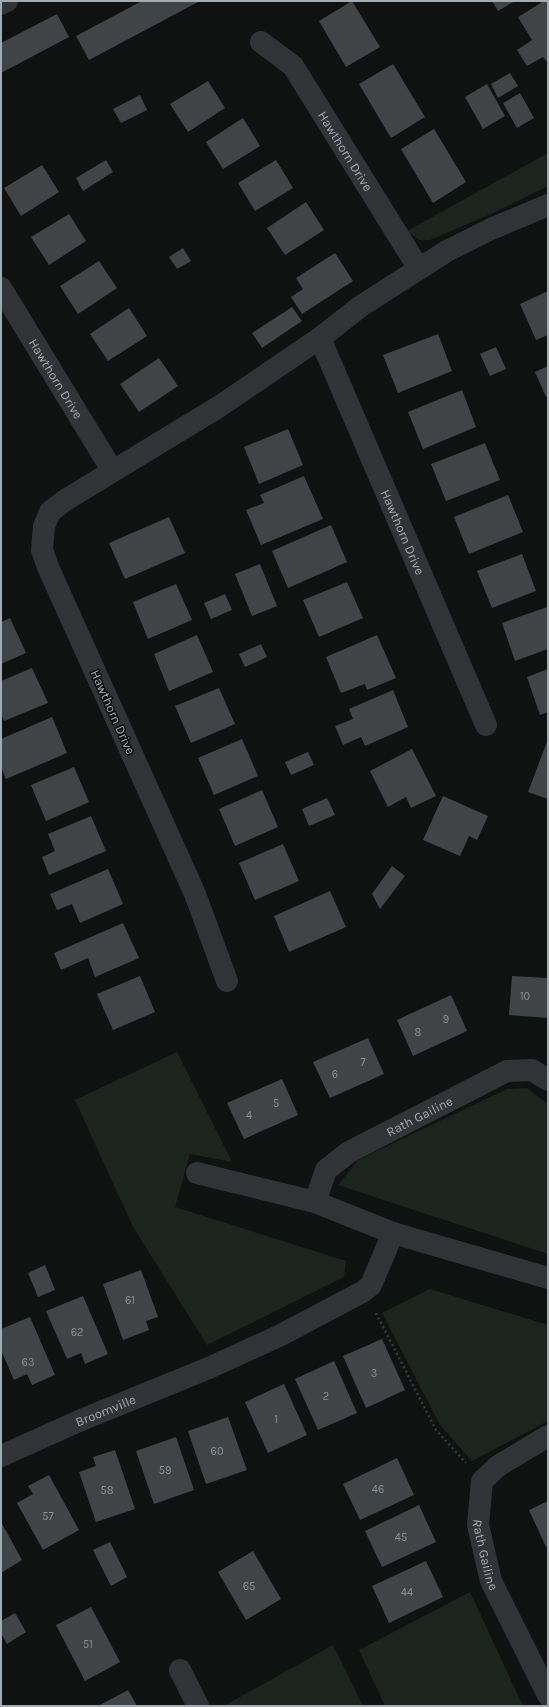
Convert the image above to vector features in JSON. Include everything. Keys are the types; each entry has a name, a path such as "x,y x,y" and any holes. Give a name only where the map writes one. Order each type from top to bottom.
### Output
{"street":[{"path":"1,4 7,1"},
{"name":"Hawthorn Drive","path":"261,42 293,66 419,270"},
{"name":"Hawthorn Drive","path":"227,981 195,894 48,567 42,550 44,526 50,512 64,501 112,470 220,406 320,338 361,306 447,251 532,210 548,205"},
{"name":"Hawthorn Drive","path":"1,288 112,470"},
{"name":"Hawthorn Drive","path":"320,338 486,725"},
{"name":"Rath Gailine","path":"314,1202 326,1170 349,1152 507,1071 532,1070 548,1080"},
{"path":"197,1172 314,1202 393,1233 548,1278"},
{"path":"364,1290 371,1285 393,1233"},
{"name":"Broomville","path":"1,1456 79,1421 211,1367 281,1335 364,1290"},
{"path":"482,1481 498,1466 548,1436"},
{"name":"Rath Gailine","path":"482,1481 478,1525 491,1581 548,1695"},
{"path":"180,1670 198,1706"}],"path":[{"path":"364,1290 436,1430 482,1481"}],"shaded area":[{"path":"548,153 548,186 493,213 430,240 419,240 407,231"},
{"path":"177,1052 232,1162 190,1154 175,1207 346,1261 344,1277 207,1345 133,1227 75,1100"},
{"path":"527,1088 548,1104 548,1254 338,1185 358,1160 507,1089"},
{"path":"430,1289 548,1325 548,1421 472,1461 440,1425 382,1313"},
{"path":"470,1592 523,1706 385,1706 359,1650"},
{"path":"333,1645 363,1706 224,1706"}],"building":[{"path":"142,1 200,1 89,60 76,36"},
{"path":"352,1 380,47 346,67 319,21"},
{"path":"492,1 515,1 498,11"},
{"path":"544,1 548,1 548,62 543,57 527,66 517,50 532,40 518,17"},
{"path":"57,14 69,37 1,73 1,43"},
{"path":"393,64 425,117 391,138 359,84"},
{"path":"510,73 518,86 498,98 491,84"},
{"path":"208,81 225,108 188,132 170,104"},
{"path":"487,84 505,116 483,129 465,97"},
{"path":"520,93 534,118 517,128 503,103"},
{"path":"140,95 147,110 121,123 113,109"},
{"path":"243,118 260,146 223,169 206,142"},
{"path":"434,129 466,182 433,203 401,149"},
{"path":"106,160 113,172 83,191 76,178"},
{"path":"276,160 293,188 255,211 238,183"},
{"path":"42,165 59,192 21,216 4,188"},
{"path":"306,202 324,230 285,255 267,228"},
{"path":"69,214 86,241 49,265 31,237"},
{"path":"183,248 191,261 177,269 169,257"},
{"path":"335,253 353,281 302,314 291,297 303,289 296,278"},
{"path":"99,261 117,288 78,314 60,286"},
{"path":"548,291 548,335 536,340 520,304"},
{"path":"292,307 302,321 262,348 252,333"},
{"path":"129,308 147,336 108,361 90,334"},
{"path":"438,334 452,371 398,393 383,355"},
{"path":"496,347 506,369 490,376 480,354"},
{"path":"159,358 178,386 139,412 120,384"},
{"path":"548,366 548,396 546,397 535,372"},
{"path":"462,390 476,427 423,449 408,412"},
{"path":"288,429 303,465 259,484 244,447"},
{"path":"485,443 500,480 446,501 431,464"},
{"path":"304,476 323,519 261,545 246,510 264,503 260,495"},
{"path":"508,495 523,532 469,554 454,517"},
{"path":"169,517 185,553 125,579 109,543"},
{"path":"331,525 347,562 288,588 272,551"},
{"path":"522,554 536,591 492,608 477,571"},
{"path":"260,564 277,606 252,616 235,574"},
{"path":"347,582 363,618 319,637 303,600"},
{"path":"176,584 192,620 148,639 133,602"},
{"path":"225,594 232,610 211,619 204,603"},
{"path":"547,607 548,649 515,661 502,623"},
{"path":"10,618 26,653 1,664 1,622"},
{"path":"197,635 213,672 169,691 154,654"},
{"path":"377,635 396,678 367,690 365,684 341,693 326,657"},
{"path":"261,644 267,657 245,667 239,654"},
{"path":"32,668 48,703 4,721 1,713 1,681"},
{"path":"548,669 548,712 540,715 527,677"},
{"path":"219,688 235,724 191,743 175,706"},
{"path":"393,690 408,727 365,746 361,737 343,745 335,726 353,719 349,709"},
{"path":"52,717 67,753 6,779 1,767 1,739"},
{"path":"242,739 258,776 214,795 198,758"},
{"path":"548,739 548,799 528,792"},
{"path":"412,749 436,796 411,808 406,797 388,807 370,771"},
{"path":"308,752 314,765 291,775 285,762"},
{"path":"74,767 89,802 46,821 31,785"},
{"path":"262,790 278,827 235,846 219,809"},
{"path":"443,796 488,816 477,840 469,836 460,856 423,840"},
{"path":"327,798 335,815 309,826 302,809"},
{"path":"91,816 106,851 49,875 42,857 55,851 48,834"},
{"path":"283,844 299,881 255,900 239,863"},
{"path":"392,866 405,876 380,909 372,894"},
{"path":"108,869 123,904 80,923 72,904 57,910 50,894"},
{"path":"330,891 346,927 289,952 274,916"},
{"path":"123,923 139,958 95,977 88,958 61,970 54,953"},
{"path":"140,976 155,1012 113,1030 97,994"},
{"path":"512,976 548,978 548,1018 509,1015"},
{"path":"451,995 467,1031 413,1056 397,1020"},
{"path":"368,1038 384,1074 330,1098 313,1062"},
{"path":"282,1079 298,1115 244,1139 227,1103"},
{"path":"45,1265 55,1290 38,1297 28,1273"},
{"path":"141,1270 158,1317 146,1321 149,1330 123,1340 103,1284"},
{"path":"83,1296 108,1354 85,1364 81,1353 67,1359 46,1311"},
{"path":"30,1317 55,1375 32,1385 27,1374 14,1380 1,1350 1,1329"},
{"path":"382,1339 405,1390 366,1408 343,1356"},
{"path":"334,1361 357,1413 318,1430 295,1379"},
{"path":"284,1384 307,1435 268,1453 245,1402"},
{"path":"228,1417 247,1470 206,1484 188,1431"},
{"path":"176,1437 194,1490 154,1504 136,1451"},
{"path":"115,1450 135,1509 96,1522 79,1472 96,1466 93,1457"},
{"path":"397,1458 414,1495 360,1520 343,1484"},
{"path":"49,1475 79,1530 43,1550 17,1503 33,1494 28,1486"},
{"path":"548,1501 548,1546 546,1547 529,1510"},
{"path":"419,1505 436,1542 382,1567 365,1531"},
{"path":"1,1522 22,1560 1,1573"},
{"path":"110,1542 127,1577 111,1586 93,1550"},
{"path":"253,1551 281,1599 246,1620 218,1572"},
{"path":"426,1561 443,1597 389,1623 372,1586"},
{"path":"91,1607 120,1662 85,1681 56,1625"},
{"path":"15,1613 26,1632 7,1644 1,1633 1,1621"},
{"path":"128,1690 137,1706 98,1706"}]}
